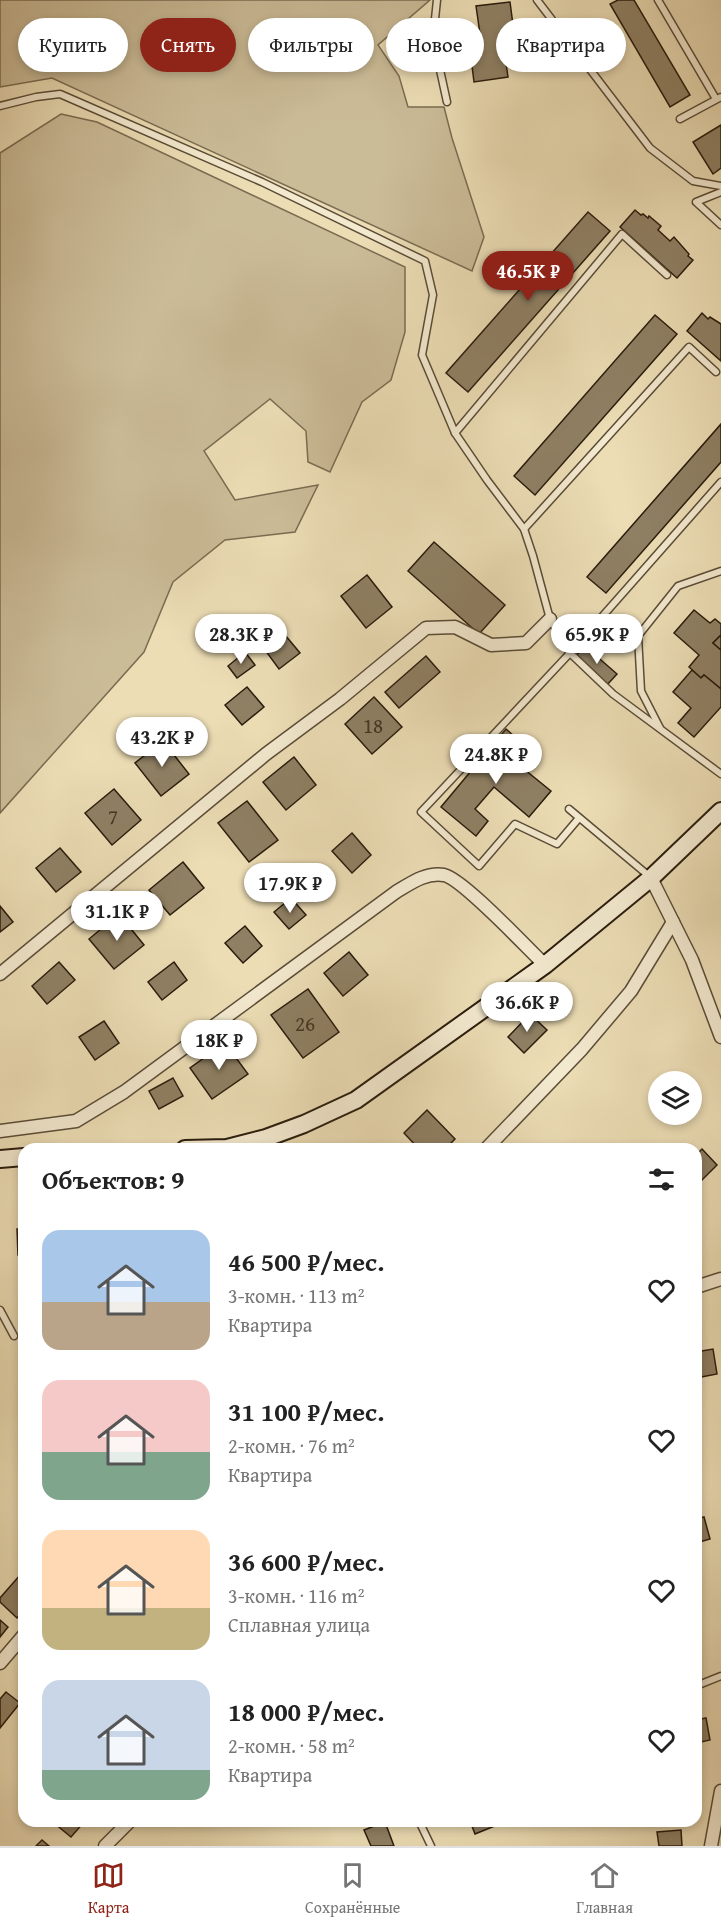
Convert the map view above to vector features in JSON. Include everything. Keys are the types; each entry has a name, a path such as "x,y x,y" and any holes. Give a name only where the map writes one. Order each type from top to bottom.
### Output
{"main road":[{"path":"246,1143 304,1124 356,1100 545,965 651,878 721,811"},
{"path":"0,1159 18,1158"}],"street":[{"path":"0,974 266,754 340,699 426,627 455,627 491,645 526,643 550,619"},
{"path":"0,1131 76,1121 86,1116 124,1092 396,892 423,876 445,875 470,892 545,965"},
{"path":"651,878 692,960 721,1037"},
{"path":"492,1143 582,1049 631,992 673,922"},
{"path":"702,1285 721,1280"},
{"path":"0,1663 18,1642"},
{"path":"711,1846 721,1791"},
{"path":"105,1846 124,1827"}],"lane":[{"path":"437,0 433,38 447,102"},
{"path":"537,0 650,148 693,181 721,186"},
{"path":"658,0 719,98 680,120"},
{"path":"0,106 60,94 262,182 425,261 433,295 422,355 455,433 524,529 550,619 570,653 613,694 721,774"},
{"path":"721,192 696,202 721,225"},
{"path":"455,433 622,234 667,275"},
{"path":"524,529 689,347 716,372"},
{"path":"579,818 557,844 515,824 479,866 421,812 570,653 721,482"},
{"path":"661,730 641,691 638,636 678,586 721,571"},
{"path":"569,809 651,878"},
{"path":"0,1310 14,1336"},
{"path":"702,1684 721,1676"},
{"path":"422,1827 431,1846"}],"shaded area":[{"path":"0,0 430,0 409,18 386,18 386,38 378,45 386,57 386,72 396,72 399,76 408,107 444,107 484,237 472,271 52,78 0,87"},
{"path":"61,114 97,122 405,267 405,332 391,380 362,402 330,472 308,462 306,431 270,399 204,451 235,500 318,485 295,532 225,540 173,582 144,652 0,813 0,153"}],"building":[{"path":"618,0 634,0 690,95 670,107 626,31 626,18 618,18 610,4"},
{"path":"510,2 512,18 496,18 496,72 507,72 508,77 474,82 473,72 484,72 484,18 478,18 476,6"},
{"path":"721,125 721,168 713,174 693,142"},
{"path":"635,210 648,218 649,216 661,226 658,230 670,241 674,237 693,260 677,278 620,227"},
{"path":"588,212 610,231 468,392 446,373"},
{"path":"702,313 708,319 710,317 721,324 721,361 687,331"},
{"path":"655,315 677,334 535,495 514,476"},
{"path":"721,424 721,462 606,593 587,577"},
{"path":"434,542 505,605 479,634 408,571"},
{"path":"367,575 392,607 366,628 341,596"},
{"path":"694,610 710,623 715,619 721,624 721,635 713,643 721,650 721,689 704,675 701,678 689,667 699,655 674,633"},
{"path":"285,635 300,653 279,669 265,650"},
{"path":"721,635 721,650 713,643"},
{"path":"585,646 617,674 607,685 576,656"},
{"path":"245,652 255,665 237,678 228,666"},
{"path":"426,656 440,672 399,708 385,692"},
{"path":"692,670 701,678 704,675 721,689 721,707 694,737 678,723 691,708 673,692"},
{"path":"247,687 264,707 242,725 225,705"},
{"path":"374,697 402,727 372,754 345,724"},
{"path":"506,729 526,747 514,761 551,791 529,817 494,787 475,809 488,821 476,836 441,807"},
{"path":"163,741 189,774 161,796 135,763"},
{"path":"294,757 316,785 286,810 263,782"},
{"path":"114,789 141,820 112,845 85,813"},
{"path":"247,801 278,840 249,862 218,823"},
{"path":"352,833 371,855 352,873 332,851"},
{"path":"60,848 81,872 56,892 36,868"},
{"path":"183,862 204,888 170,915 149,890"},
{"path":"291,898 306,915 289,929 274,912"},
{"path":"0,906 13,922 0,932"},
{"path":"119,914 144,945 114,969 89,939"},
{"path":"245,926 262,946 243,963 225,943"},
{"path":"349,952 368,975 343,996 324,973"},
{"path":"59,962 75,980 47,1004 32,986"},
{"path":"174,962 187,980 162,1000 148,982"},
{"path":"308,989 339,1032 303,1058 271,1015"},
{"path":"530,1014 547,1030 524,1053 508,1037"},
{"path":"104,1021 119,1043 95,1060 79,1037"},
{"path":"225,1043 248,1074 212,1099 190,1068"},
{"path":"173,1078 183,1096 159,1109 149,1091"},
{"path":"427,1110 455,1139 451,1143 413,1143 404,1133"},
{"path":"702,1149 717,1165 702,1180"},
{"path":"713,1349 717,1374 702,1377 702,1351"},
{"path":"704,1517 710,1539 702,1541 702,1518"},
{"path":"18,1577 17,1618 0,1602 0,1598"},
{"path":"0,1620 8,1627 0,1637"},
{"path":"6,1692 18,1701 18,1706 0,1728 0,1699"},
{"path":"706,1718 710,1740 702,1742 702,1719"},
{"path":"59,1827 80,1827 71,1837"},
{"path":"372,1827 387,1827 394,1846 371,1846 364,1830"},
{"path":"472,1827 492,1827 475,1834"},
{"path":"681,1830 682,1846 659,1846 657,1832"},
{"path":"42,1840 49,1846 36,1846"}]}
